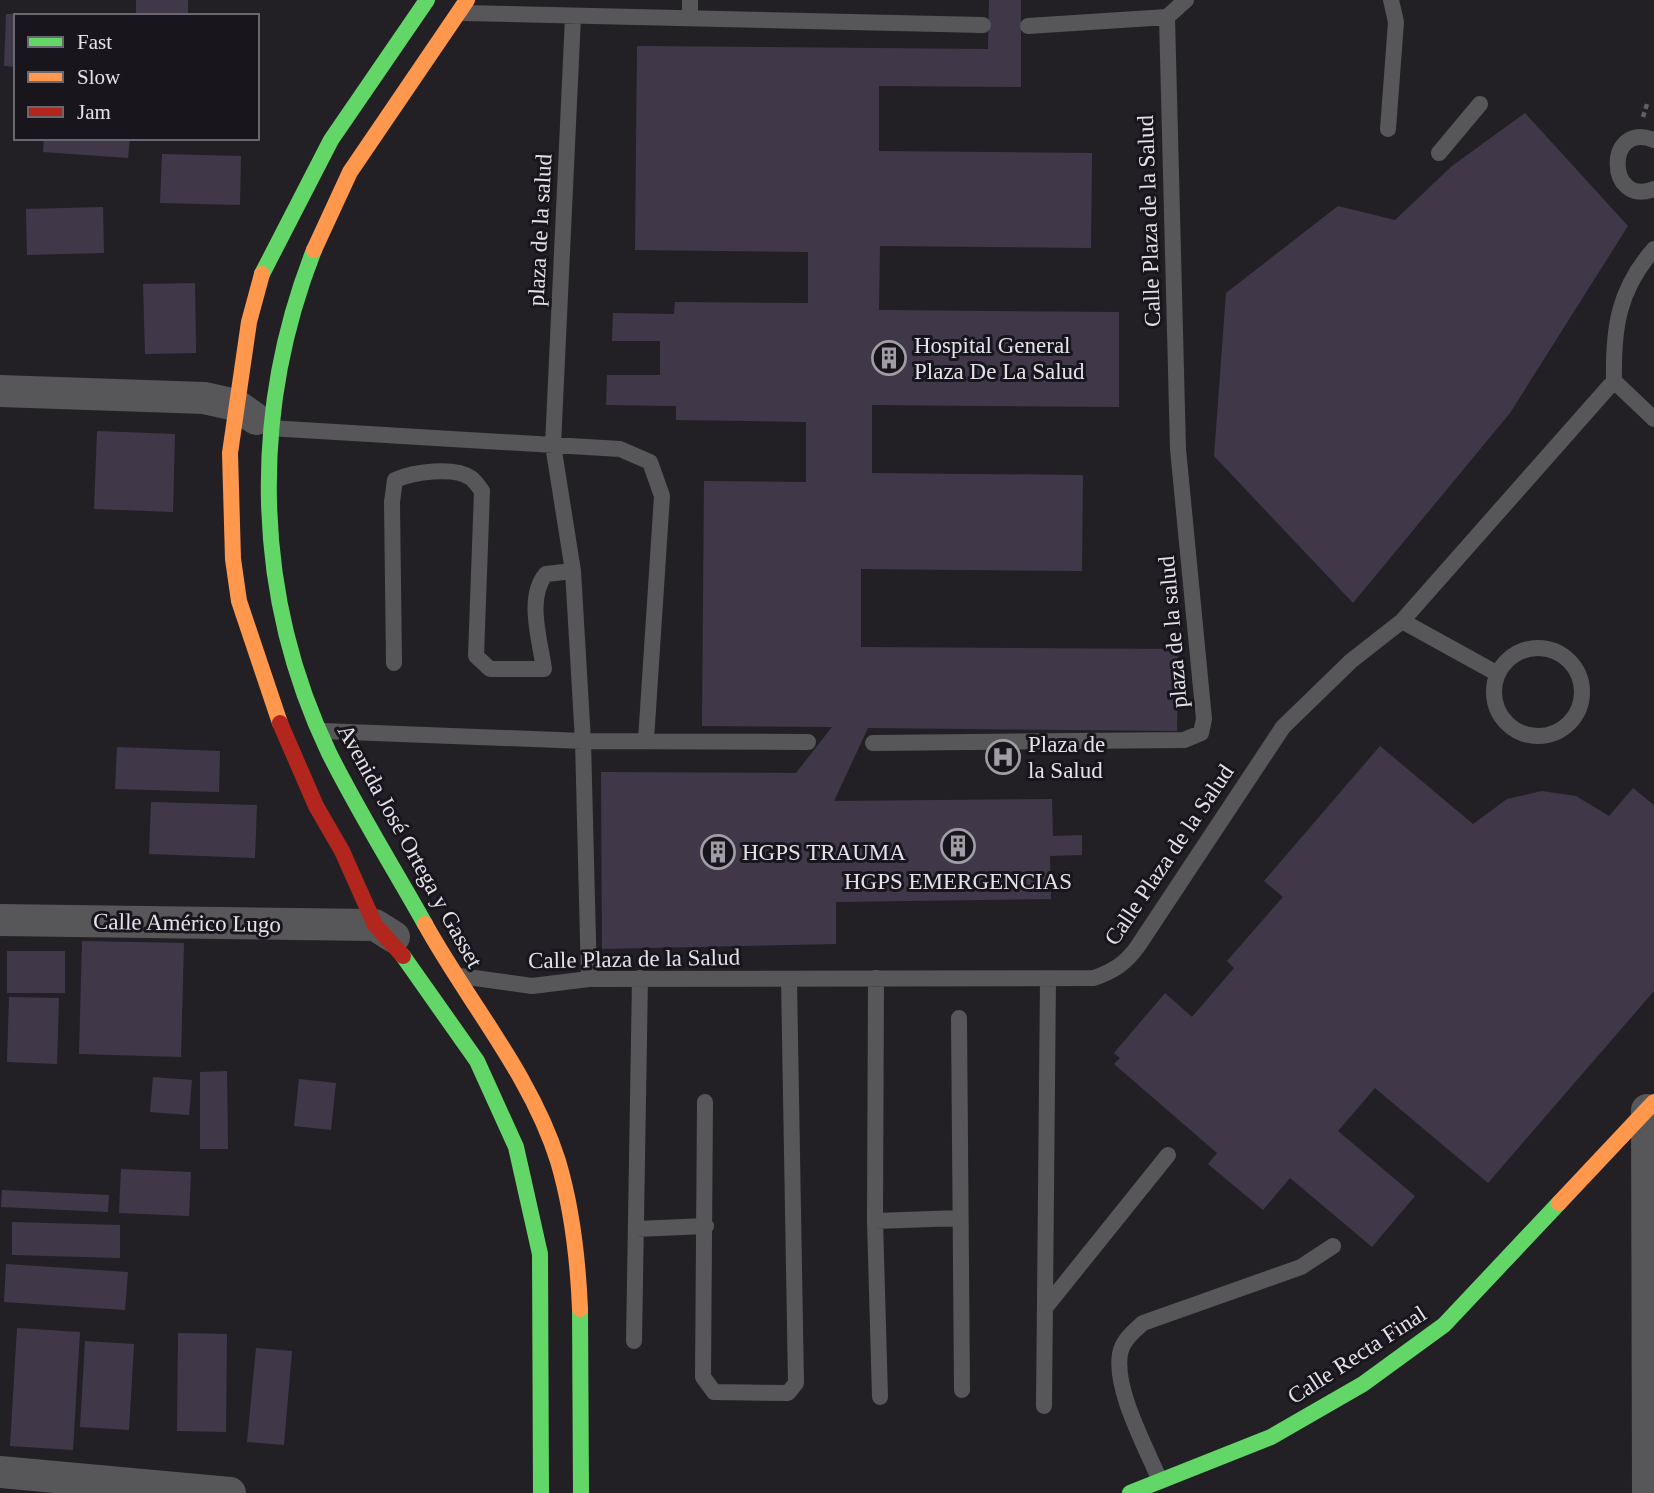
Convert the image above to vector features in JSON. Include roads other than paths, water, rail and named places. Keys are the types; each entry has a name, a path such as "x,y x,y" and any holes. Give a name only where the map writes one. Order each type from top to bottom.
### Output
{"main road":[{"path":"427,0 331,140 265,265 249,322 230,453 233,559 239,601 270,699 316,807 342,851 375,925 406,960 477,1061 516,1147 540,1254 541,1493"},
{"name":"Avenida José Ortega y Gasset","path":"464,7 350,172 325,221 293,303 269,428 268,522 287,643 329,752 453,975 519,1077 540,1117 558,1162 578,1268 582,1356 581,1493"},
{"name":"Calle Recta Final","path":"1130,1493 1161,1483 1271,1437 1363,1384 1444,1325 1650,1106"}],"street":[{"path":"0,391 204,398 236,405 269,428"},
{"name":"Calle Américo Lugo","path":"0,920 375,925"},
{"path":"375,925 453,975"},
{"path":"1648,1493 1650,1106"},
{"path":"0,1472 230,1493"}],"lane":[{"path":"690,0 690,18"},
{"path":"1028,26 1167,17 1186,0"},
{"path":"1388,129 1396,22 1391,0"},
{"path":"464,7 486,12 573,17 983,25"},
{"name":"plaza de la salud","path":"573,17 553,444 573,571 583,741 589,979"},
{"name":"Calle Plaza de la Salud","path":"1167,17 1178,449"},
{"path":"1439,153 1480,104"},
{"path":"1653,191 1636,190 1623,183 1616,171 1617,157 1624,145 1636,138 1654,140"},
{"path":"1654,249 1624,294 1613,336 1614,381 1654,419"},
{"name":"Calle Plaza de la Salud","path":"453,975 532,986 589,979 640,978 1094,978 1128,960 1283,727 1351,661 1402,621 1614,381"},
{"path":"269,428 620,449 650,462 662,496 646,740"},
{"name":"plaza de la salud","path":"873,743 1184,740 1201,733 1204,719 1178,449"},
{"path":"394,663 392,502 395,480 407,474 456,472 471,478 482,491 476,656 490,669 544,669 535,601 538,582 546,574 573,571"},
{"path":"1402,621 1498,674"},
{"path":"1529,649 1556,652 1567,659 1576,670 1582,696 1579,709 1561,730 1534,736 1521,732 1500,714 1494,688 1498,674 1505,663 1529,649"},
{"path":"320,731 583,741 808,742"},
{"path":"634,1341 640,978"},
{"path":"876,978 875,1222 880,1397"},
{"path":"1044,1406 1048,978"},
{"path":"705,1102 704,1377 714,1392 788,1393 796,1383 789,979"},
{"path":"959,1018 962,1390"},
{"path":"1045,1308 1168,1155"},
{"path":"875,1222 960,1218"},
{"path":"636,1229 706,1226"},
{"path":"1161,1483 1130,1409 1122,1378 1120,1353 1129,1336 1143,1323 1301,1267 1333,1246"}],"place":[{"name":"Hospital General Plaza De La Salud","path":"889,358"},
{"name":"Plaza de la Salud","path":"1003,757"},
{"name":"HGPS EMERGENCIAS","path":"958,846"},
{"name":"HGPS TRAUMA","path":"718,852"}]}
